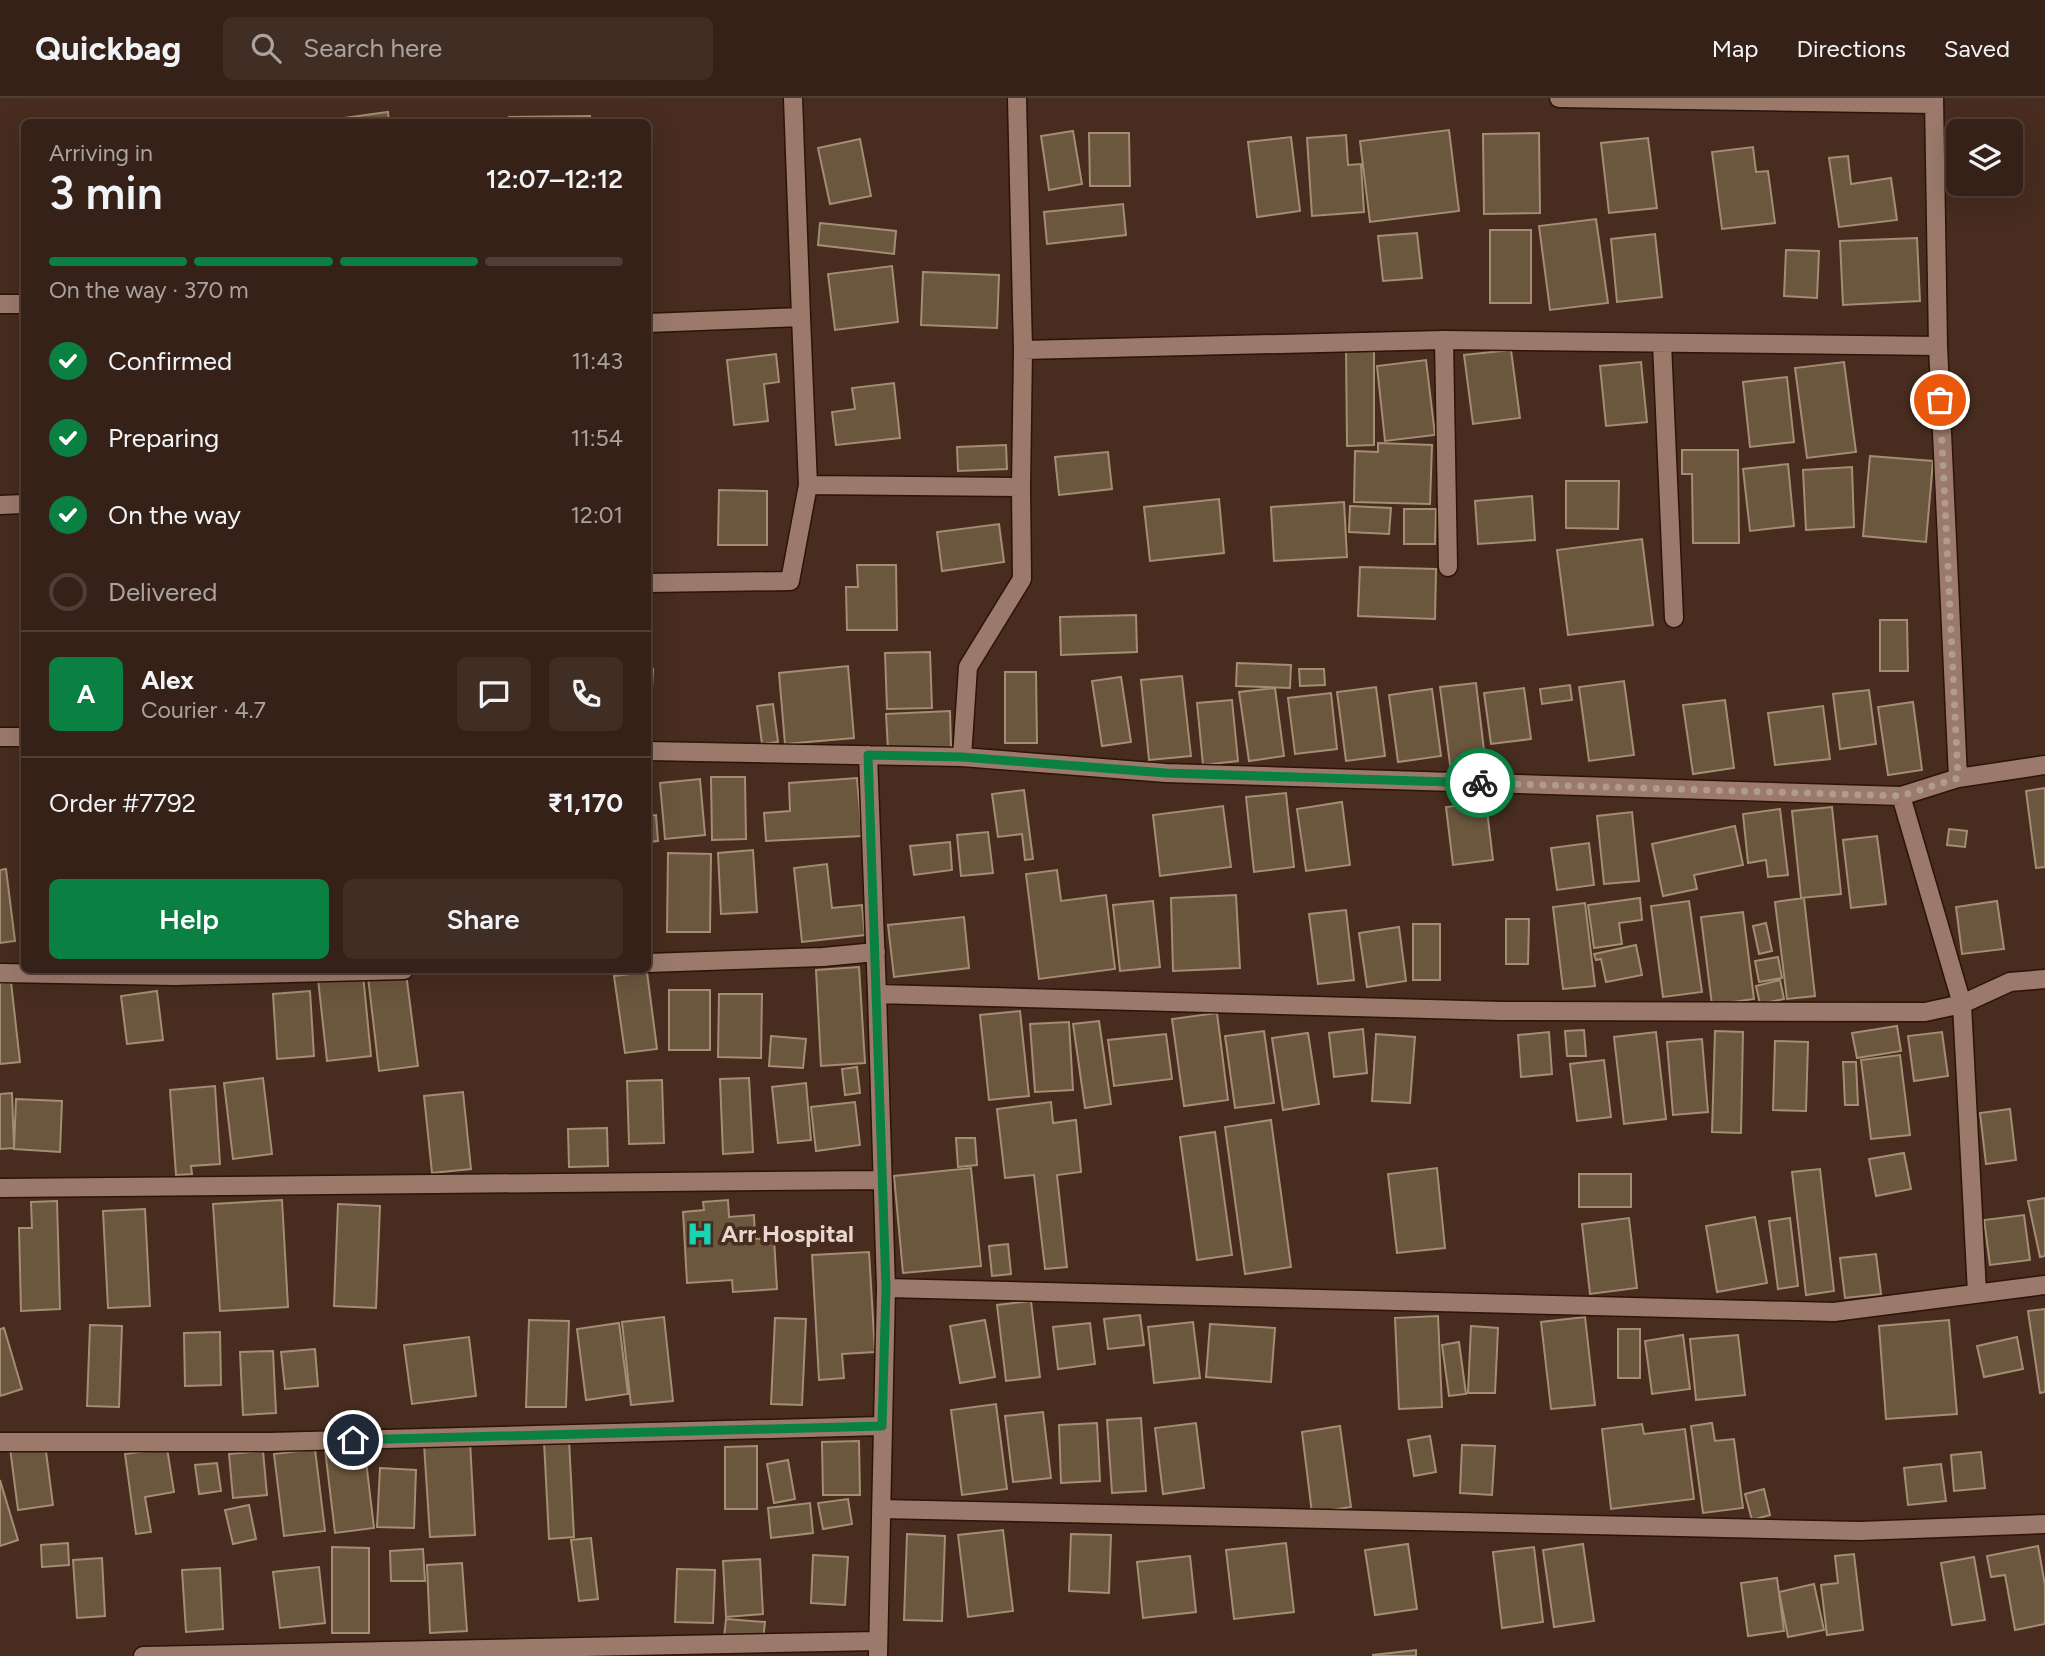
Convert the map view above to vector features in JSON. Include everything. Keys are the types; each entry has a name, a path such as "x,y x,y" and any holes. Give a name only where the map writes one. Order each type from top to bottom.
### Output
{"street":[{"path":"651,583 790,581 808,485 793,98"},
{"path":"962,757 968,667 1022,579 1023,350 1017,98"},
{"path":"1559,98 1934,101 1938,346 1958,778"},
{"path":"0,304 21,304"},
{"path":"651,323 801,317"},
{"path":"1023,350 1444,340 1938,346"},
{"path":"1444,340 1448,567"},
{"path":"1662,343 1674,618"},
{"path":"808,485 1021,487"},
{"path":"0,505 21,504"},
{"path":"0,737 21,737"},
{"path":"651,751 962,757 1166,773 1901,796 1958,778 2045,765"},
{"path":"143,1656 878,1648 886,1288 868,755"},
{"path":"1901,796 1962,1004 1977,1293"},
{"path":"651,962 823,957 876,952"},
{"path":"0,973 175,976 290,973"},
{"path":"877,994 1502,1011 1925,1012 1962,1004 2010,982 2045,979"},
{"path":"0,1188 882,1180"},
{"path":"886,1288 1834,1312 2045,1285"},
{"path":"0,1441 269,1442 882,1426"},
{"path":"881,1509 1858,1531 2045,1524"}],"building":[{"path":"388,112 389,119 336,119"},
{"path":"590,116 590,119 509,119"},
{"path":"1449,130 1459,211 1370,222 1360,141"},
{"path":"1073,131 1082,184 1049,190 1041,136"},
{"path":"1089,133 1129,133 1130,186 1090,186"},
{"path":"1539,133 1540,213 1484,214 1483,134"},
{"path":"1346,135 1348,165 1361,164 1364,212 1312,216 1307,138"},
{"path":"1291,137 1300,211 1257,217 1248,142"},
{"path":"1648,138 1657,208 1609,213 1601,143"},
{"path":"860,139 871,196 830,204 818,148"},
{"path":"1753,147 1756,172 1768,171 1775,223 1722,229 1712,152"},
{"path":"1848,156 1851,184 1891,178 1897,220 1839,227 1829,158"},
{"path":"1123,204 1126,235 1047,244 1044,212"},
{"path":"1596,219 1608,303 1550,310 1539,226"},
{"path":"820,223 896,231 894,254 818,245"},
{"path":"1490,230 1531,230 1531,303 1490,303"},
{"path":"1417,233 1422,278 1383,281 1378,236"},
{"path":"1655,234 1662,297 1617,302 1611,239"},
{"path":"1917,238 1920,301 1843,305 1840,241"},
{"path":"1786,250 1819,251 1817,298 1784,296"},
{"path":"892,266 898,322 835,330 828,274"},
{"path":"923,272 999,275 997,328 921,325"},
{"path":"1374,348 1374,445 1347,446 1346,349"},
{"path":"1511,350 1520,418 1473,424 1464,355"},
{"path":"776,354 779,382 764,384 768,421 734,425 727,360"},
{"path":"1426,360 1435,435 1385,441 1377,366"},
{"path":"1641,362 1647,422 1606,426 1600,366"},
{"path":"1844,362 1856,452 1807,458 1795,368"},
{"path":"1787,377 1794,442 1750,447 1743,382"},
{"path":"894,383 900,438 836,445 832,412 855,409 852,388"},
{"path":"1378,443 1432,445 1430,504 1354,502 1355,451 1378,452"},
{"path":"1006,445 1007,469 958,471 957,447"},
{"path":"1682,450 1738,450 1739,543 1693,543 1692,474 1682,474"},
{"path":"1108,452 1112,489 1059,495 1055,457"},
{"path":"1870,456 1933,461 1926,542 1863,536"},
{"path":"1788,464 1794,526 1750,531 1743,469"},
{"path":"1852,467 1854,527 1806,530 1803,470"},
{"path":"1566,481 1619,481 1618,529 1566,528"},
{"path":"719,490 767,491 767,545 718,545"},
{"path":"1532,496 1535,540 1478,544 1475,501"},
{"path":"1219,499 1224,553 1150,561 1144,507"},
{"path":"1344,502 1347,557 1274,561 1271,507"},
{"path":"1350,506 1391,508 1389,534 1349,532"},
{"path":"1404,509 1436,509 1435,544 1404,544"},
{"path":"999,524 1004,562 942,571 937,532"},
{"path":"1642,539 1653,625 1568,635 1557,550"},
{"path":"857,565 896,565 897,630 847,630 846,587 858,587"},
{"path":"1360,567 1436,569 1435,619 1358,616"},
{"path":"1136,615 1137,652 1061,655 1060,617"},
{"path":"1880,620 1907,620 1908,671 1880,671"},
{"path":"930,652 932,708 887,709 885,653"},
{"path":"1237,663 1291,665 1290,688 1236,686"},
{"path":"848,666 854,738 785,744 779,673"},
{"path":"651,669 653,669 651,706"},
{"path":"1299,669 1324,669 1325,685 1300,686"},
{"path":"1005,672 1036,672 1037,743 1005,743"},
{"path":"1182,676 1191,756 1149,760 1141,680"},
{"path":"1121,677 1131,742 1102,746 1092,681"},
{"path":"1624,681 1634,755 1589,761 1579,687"},
{"path":"1476,683 1486,767 1451,772 1440,687"},
{"path":"1570,685 1572,700 1542,704 1540,689"},
{"path":"1376,687 1385,756 1346,761 1337,692"},
{"path":"1275,688 1284,756 1249,761 1239,692"},
{"path":"1524,688 1531,739 1491,744 1484,693"},
{"path":"1432,689 1441,756 1398,762 1389,695"},
{"path":"1869,690 1876,744 1840,749 1833,694"},
{"path":"1331,693 1337,749 1295,754 1288,698"},
{"path":"1232,700 1238,761 1203,765 1197,703"},
{"path":"1725,700 1734,768 1693,774 1683,705"},
{"path":"1913,702 1922,770 1888,775 1878,707"},
{"path":"773,704 778,742 762,744 757,706"},
{"path":"1823,706 1830,759 1775,765 1768,713"},
{"path":"950,711 951,747 888,749 886,714"},
{"path":"711,777 745,777 746,839 712,840"},
{"path":"857,778 862,836 766,841 764,813 790,811 789,783"},
{"path":"700,779 705,835 665,839 660,783"},
{"path":"2045,788 2045,867 2036,868 2026,791"},
{"path":"1024,790 1033,859 1025,860 1022,834 998,837 992,794"},
{"path":"1286,793 1294,867 1254,872 1246,797"},
{"path":"1342,802 1350,865 1306,871 1297,809"},
{"path":"1486,802 1493,860 1453,865 1446,807"},
{"path":"1223,806 1231,867 1160,876 1153,815"},
{"path":"1832,807 1841,894 1801,898 1792,811"},
{"path":"1780,809 1788,875 1768,877 1766,860 1748,863 1743,814"},
{"path":"1632,812 1639,881 1604,884 1597,816"},
{"path":"656,815 658,841 651,842 651,816"},
{"path":"1735,826 1743,865 1694,875 1697,889 1663,896 1652,844"},
{"path":"1949,829 1967,831 1965,847 1947,845"},
{"path":"988,832 993,873 961,876 957,835"},
{"path":"1877,836 1886,904 1851,908 1843,840"},
{"path":"950,842 952,870 914,875 910,846"},
{"path":"1589,843 1594,885 1557,890 1551,848"},
{"path":"753,850 757,912 721,914 718,853"},
{"path":"668,853 711,854 710,932 667,932"},
{"path":"827,864 832,908 862,905 865,935 802,942 794,868"},
{"path":"6,869 15,941 0,943 0,870"},
{"path":"1057,870 1061,901 1106,895 1115,969 1039,979 1026,874"},
{"path":"1236,895 1240,968 1173,971 1171,898"},
{"path":"1640,898 1642,920 1619,923 1622,944 1594,948 1588,905"},
{"path":"1804,898 1815,996 1787,999 1775,902"},
{"path":"1153,901 1160,967 1120,971 1113,905"},
{"path":"1689,901 1702,992 1663,997 1651,906"},
{"path":"1997,901 2004,949 1962,954 1956,907"},
{"path":"1585,903 1595,986 1563,989 1553,907"},
{"path":"1346,910 1354,980 1318,984 1309,914"},
{"path":"1743,912 1754,999 1712,1005 1701,917"},
{"path":"964,917 969,968 894,977 888,925"},
{"path":"1506,919 1529,919 1528,964 1506,964"},
{"path":"1766,923 1772,951 1759,954 1753,926"},
{"path":"1413,924 1440,924 1440,980 1413,980"},
{"path":"1399,927 1406,981 1367,987 1359,933"},
{"path":"1636,945 1642,975 1606,982 1601,959 1596,960 1594,954"},
{"path":"1778,957 1782,978 1759,982 1755,961"},
{"path":"859,967 865,1063 821,1066 816,970"},
{"path":"406,973 418,1066 379,1071 368,977"},
{"path":"647,973 657,1049 625,1053 614,976"},
{"path":"363,974 371,1056 327,1061 318,979"},
{"path":"1780,980 1784,999 1760,1004 1756,986"},
{"path":"11,982 20,1062 0,1064 0,983"},
{"path":"669,990 710,990 710,1050 669,1050"},
{"path":"157,991 163,1040 127,1044 121,996"},
{"path":"310,991 314,1056 277,1059 273,994"},
{"path":"719,994 762,994 761,1058 718,1057"},
{"path":"1020,1011 1029,1096 989,1100 980,1015"},
{"path":"1217,1013 1228,1100 1184,1106 1172,1019"},
{"path":"1099,1021 1111,1104 1085,1108 1073,1024"},
{"path":"1069,1022 1073,1090 1035,1092 1030,1024"},
{"path":"1897,1026 1901,1051 1857,1058 1852,1033"},
{"path":"1363,1029 1367,1073 1334,1077 1329,1033"},
{"path":"1584,1030 1586,1056 1567,1056 1565,1031"},
{"path":"1264,1031 1274,1103 1235,1108 1225,1036"},
{"path":"1715,1031 1743,1032 1741,1133 1712,1132"},
{"path":"1549,1032 1552,1074 1521,1077 1518,1035"},
{"path":"1656,1032 1666,1119 1624,1124 1614,1037"},
{"path":"1942,1032 1948,1076 1914,1081 1908,1036"},
{"path":"1308,1033 1319,1104 1283,1110 1272,1038"},
{"path":"1166,1034 1172,1079 1114,1086 1108,1040"},
{"path":"1376,1034 1415,1037 1410,1103 1372,1101"},
{"path":"771,1036 806,1039 803,1068 769,1066"},
{"path":"1702,1039 1708,1112 1673,1115 1667,1042"},
{"path":"1775,1041 1808,1042 1806,1111 1773,1110"},
{"path":"1900,1055 1910,1135 1871,1139 1861,1060"},
{"path":"1604,1060 1611,1117 1577,1121 1570,1064"},
{"path":"1843,1062 1856,1062 1858,1105 1845,1105"},
{"path":"857,1067 860,1093 845,1095 842,1069"},
{"path":"263,1078 272,1154 233,1159 224,1083"},
{"path":"749,1078 753,1152 723,1154 720,1079"},
{"path":"662,1080 664,1143 629,1144 627,1081"},
{"path":"806,1083 811,1140 778,1143 772,1087"},
{"path":"215,1086 220,1164 191,1166 192,1174 176,1175 170,1090"},
{"path":"463,1092 471,1169 432,1173 424,1096"},
{"path":"12,1093 14,1148 0,1149 0,1094"},
{"path":"16,1099 62,1101 60,1152 14,1149"},
{"path":"855,1102 860,1145 816,1151 811,1107"},
{"path":"1051,1102 1053,1123 1076,1120 1081,1172 1057,1175 1067,1267 1045,1269 1034,1175 1005,1178 997,1109"},
{"path":"2010,1109 2016,1160 1986,1164 1980,1113"},
{"path":"1271,1120 1291,1267 1245,1274 1225,1127"},
{"path":"607,1128 608,1166 569,1167 568,1129"},
{"path":"1215,1132 1232,1255 1197,1260 1180,1137"},
{"path":"956,1138 975,1138 977,1165 958,1167"},
{"path":"1904,1153 1911,1189 1876,1196 1869,1159"},
{"path":"971,1168 981,1266 903,1273 894,1176"},
{"path":"1437,1168 1445,1248 1397,1253 1388,1174"},
{"path":"1820,1169 1834,1291 1806,1295 1792,1172"},
{"path":"1579,1174 1631,1174 1631,1207 1579,1207"},
{"path":"2045,1198 2045,1256 2040,1257 2028,1201"},
{"path":"282,1200 288,1307 220,1311 213,1204"},
{"path":"728,1200 729,1217 754,1215 755,1239 774,1238 777,1289 733,1292 732,1280 687,1283 683,1212 704,1210 703,1202"},
{"path":"57,1201 60,1309 21,1311 19,1228 32,1228 31,1202"},
{"path":"338,1204 380,1206 376,1308 334,1306"},
{"path":"145,1209 150,1306 108,1308 103,1211"},
{"path":"2024,1215 2030,1260 1990,1265 1984,1220"},
{"path":"1755,1217 1767,1283 1717,1292 1706,1226"},
{"path":"1629,1218 1637,1288 1590,1294 1582,1224"},
{"path":"1790,1218 1798,1286 1778,1289 1769,1221"},
{"path":"1008,1244 1011,1274 992,1276 989,1246"},
{"path":"869,1252 875,1352 842,1354 844,1378 819,1380 812,1255"},
{"path":"1876,1254 1881,1294 1845,1298 1840,1258"},
{"path":"1031,1301 1040,1377 1006,1381 997,1305"},
{"path":"2045,1309 2045,1392 2040,1393 2028,1311"},
{"path":"1140,1315 1144,1345 1108,1349 1104,1319"},
{"path":"1438,1316 1442,1407 1399,1409 1395,1318"},
{"path":"664,1317 673,1401 631,1405 622,1322"},
{"path":"1585,1317 1595,1405 1551,1409 1541,1322"},
{"path":"775,1318 806,1319 802,1405 771,1404"},
{"path":"529,1320 569,1321 566,1407 526,1407"},
{"path":"985,1320 995,1377 960,1383 950,1326"},
{"path":"1949,1320 1957,1414 1886,1419 1879,1326"},
{"path":"1193,1322 1200,1378 1154,1383 1148,1327"},
{"path":"619,1323 628,1394 586,1400 577,1329"},
{"path":"1090,1323 1095,1364 1058,1369 1053,1327"},
{"path":"1210,1324 1275,1328 1271,1382 1206,1377"},
{"path":"90,1325 122,1326 119,1407 87,1406"},
{"path":"1471,1326 1498,1328 1495,1393 1468,1393"},
{"path":"4,1328 22,1389 0,1396 0,1329"},
{"path":"1618,1329 1640,1329 1640,1378 1618,1378"},
{"path":"220,1332 221,1385 185,1386 184,1333"},
{"path":"1683,1335 1690,1389 1652,1394 1645,1341"},
{"path":"1738,1335 1745,1395 1696,1400 1690,1339"},
{"path":"469,1337 476,1396 412,1404 404,1345"},
{"path":"2017,1337 2023,1369 1984,1377 1977,1346"},
{"path":"1459,1342 1466,1394 1449,1396 1442,1345"},
{"path":"315,1349 318,1386 285,1389 281,1352"},
{"path":"273,1351 276,1413 243,1415 240,1352"},
{"path":"996,1404 1007,1489 962,1495 951,1410"},
{"path":"1043,1412 1051,1478 1013,1482 1005,1416"},
{"path":"1141,1418 1146,1491 1112,1493 1107,1420"},
{"path":"1097,1423 1100,1481 1061,1483 1059,1425"},
{"path":"1196,1423 1204,1488 1163,1494 1155,1428"},
{"path":"1712,1423 1715,1441 1734,1439 1743,1508 1703,1513 1691,1426"},
{"path":"1642,1424 1644,1434 1685,1429 1694,1499 1611,1509 1602,1429"},
{"path":"1340,1426 1351,1507 1312,1513 1302,1432"},
{"path":"1430,1436 1436,1472 1414,1476 1408,1440"},
{"path":"569,1440 574,1537 549,1539 544,1441"},
{"path":"470,1441 475,1535 430,1537 424,1444"},
{"path":"859,1441 860,1495 823,1495 822,1442"},
{"path":"45,1444 53,1505 18,1510 10,1448"},
{"path":"364,1444 374,1528 335,1533 325,1449"},
{"path":"1462,1445 1495,1446 1492,1495 1460,1493"},
{"path":"757,1446 757,1509 725,1509 725,1447"},
{"path":"167,1448 174,1492 145,1497 151,1532 136,1534 125,1454"},
{"path":"315,1449 325,1531 284,1536 274,1454"},
{"path":"263,1451 267,1495 233,1498 229,1454"},
{"path":"1981,1452 1985,1488 1954,1491 1951,1455"},
{"path":"788,1460 795,1499 774,1503 767,1464"},
{"path":"217,1463 221,1491 199,1494 195,1465"},
{"path":"1941,1464 1946,1501 1908,1505 1904,1468"},
{"path":"380,1468 416,1470 414,1528 377,1527"},
{"path":"0,1480 18,1540 0,1546"},
{"path":"1764,1489 1770,1515 1752,1520 1745,1494"},
{"path":"848,1499 852,1524 823,1529 818,1503"},
{"path":"810,1503 813,1533 771,1538 768,1508"},
{"path":"249,1505 256,1539 233,1544 225,1510"},
{"path":"1003,1530 1013,1611 968,1617 958,1535"},
{"path":"907,1534 945,1536 942,1621 904,1620"},
{"path":"1071,1534 1111,1535 1109,1593 1069,1591"},
{"path":"591,1538 598,1599 579,1601 571,1540"},
{"path":"68,1543 69,1565 42,1567 41,1545"},
{"path":"1286,1543 1294,1612 1234,1619 1226,1550"},
{"path":"1408,1544 1417,1609 1375,1615 1365,1550"},
{"path":"1583,1544 1594,1621 1554,1627 1543,1550"},
{"path":"2038,1546 2045,1585 2045,1624 2015,1630 2005,1575 1991,1577 1987,1556"},
{"path":"332,1547 369,1548 369,1633 332,1633"},
{"path":"1534,1547 1543,1622 1502,1628 1493,1552"},
{"path":"423,1549 425,1581 391,1581 390,1551"},
{"path":"1854,1554 1863,1630 1827,1635 1821,1585 1838,1583 1835,1556"},
{"path":"813,1555 848,1557 845,1605 811,1603"},
{"path":"1190,1556 1196,1612 1143,1618 1137,1562"},
{"path":"1974,1557 1985,1620 1952,1625 1941,1563"},
{"path":"102,1558 105,1616 77,1618 73,1560"},
{"path":"760,1559 763,1614 726,1617 723,1561"},
{"path":"462,1563 467,1631 430,1633 427,1565"},
{"path":"319,1567 325,1623 280,1628 273,1572"},
{"path":"220,1568 223,1629 186,1632 182,1570"},
{"path":"677,1569 715,1570 713,1623 675,1622"},
{"path":"1777,1578 1784,1631 1748,1636 1741,1583"},
{"path":"1814,1584 1824,1630 1788,1637 1779,1592"},
{"path":"726,1619 765,1622 763,1641 724,1638"},
{"path":"1416,1650 1416,1656 1373,1656 1373,1655"}],"way so far":[{"path":"1480,783 1901,796 1958,778 1940,400"}],"place":[{"name":"Arr Hospital","path":"700,1234"}],"route":[{"path":"353,1440 882,1426 886,1288 868,755 962,757 1166,773 1480,783"}]}
